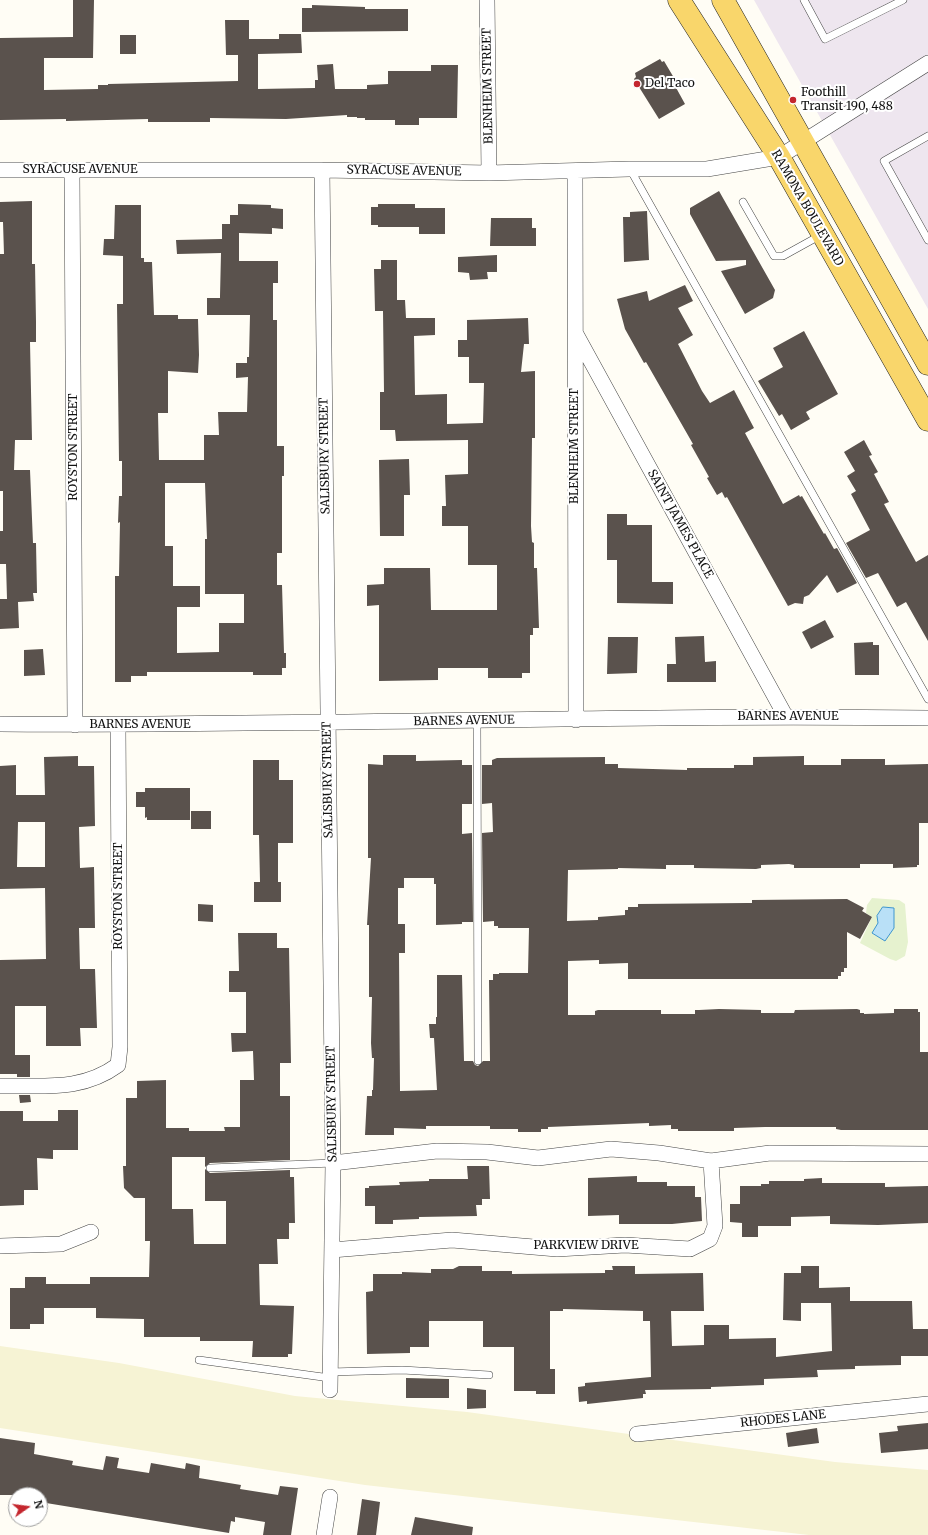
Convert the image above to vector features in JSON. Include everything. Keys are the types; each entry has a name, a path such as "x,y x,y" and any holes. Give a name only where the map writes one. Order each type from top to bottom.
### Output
{"main road":[{"name":"RAMONA BOULEVARD","path":"679,0 779,157 928,420"},
{"path":"723,0 928,364"}],"street":[{"name":"BLENHEIM STREET","path":"487,0 489,173"},
{"name":"SYRACUSE AVENUE","path":"0,170 322,170 489,173 629,169 707,169 779,157 928,64"},
{"name":"ROYSTON STREET","path":"72,170 76,725"},
{"name":"SALISBURY STREET","path":"322,170 333,1163 330,1380"},
{"name":"BLENHEIM STREET","path":"575,171 576,720"},
{"name":"SAINT JAMES PLACE","path":"575,331 786,717"},
{"name":"BARNES AVENUE","path":"0,724 118,726 786,717 928,718"},
{"name":"ROYSTON STREET","path":"0,1086 76,1085 103,1076 118,1065 120,1039 118,726"},
{"path":"333,1163 438,1150 487,1152 538,1158 611,1150 659,1153 711,1161 770,1153 928,1154"},
{"name":"PARKVIEW DRIVE","path":"332,1250 452,1240 557,1249 625,1245 690,1249 710,1239 716,1226 711,1161"},
{"path":"0,1246 61,1244 91,1232"},
{"name":"RHODES LANE","path":"637,1434 928,1404"},
{"path":"324,1535 330,1497"}],"lane":[{"path":"804,0 825,39 903,0"},
{"path":"928,136 884,161 928,240"},
{"path":"629,169 928,699"},
{"path":"743,202 774,256 783,256 823,234"},
{"path":"477,721 478,1061"},
{"path":"210,1168 333,1163"},
{"path":"199,1360 330,1380 402,1370 490,1375"}],"shaded area":[{"path":"754,0 928,0 928,309"},
{"path":"0,1346 119,1363 295,1396 467,1412 835,1462 928,1470 928,1535 809,1535 365,1485 0,1428"}],"green space":[{"path":"872,898 899,900 905,904 908,942 905,956 896,961 860,943 872,917 866,913 867,905"}],"water":[{"path":"883,907 894,908 894,928 885,941 872,933 878,923 877,916"}],"building":[{"path":"73,0 94,0 93,58 44,58 44,90 98,89 98,85 108,84 238,81 238,55 226,55 225,20 249,20 249,39 279,39 279,34 301,34 302,53 258,54 258,89 315,88 315,80 318,80 317,65 333,64 335,89 367,89 367,85 388,84 388,71 431,71 431,65 458,65 457,118 419,118 419,125 395,125 395,120 365,120 365,118 347,117 347,115 286,119 210,118 210,122 148,122 148,119 66,121 66,119 0,120 0,38 73,37"},
{"path":"312,5 365,7 365,9 408,9 408,31 302,32 302,8 312,8"},
{"path":"120,35 136,35 136,54 120,54"},
{"path":"660,59 662,62 664,61 677,83 674,84 685,104 659,119 634,79 636,77 635,73"},
{"path":"719,191 775,290 773,298 745,314 721,271 746,265 746,260 716,261 690,214 690,208"},
{"path":"32,201 32,264 35,264 36,342 30,342 32,440 15,440 14,470 30,470 33,543 36,543 37,593 33,593 34,601 18,602 19,628 0,629 0,599 7,599 6,564 0,564 0,531 3,531 3,491 0,491 0,254 4,254 3,222 0,222 0,202"},
{"path":"238,204 271,205 271,208 283,209 283,229 272,228 272,234 239,233 239,261 278,261 278,283 273,283 273,320 277,320 277,446 284,446 284,476 282,476 282,553 277,553 277,585 282,585 284,653 286,653 286,668 282,668 282,675 253,675 253,672 147,672 147,676 131,676 131,682 115,682 115,576 119,576 119,496 122,496 122,461 119,461 117,304 123,304 123,256 103,255 104,239 114,239 115,205 141,205 141,258 144,258 144,262 152,262 154,315 178,315 178,319 198,319 198,373 168,371 168,413 158,413 159,460 204,460 204,435 219,435 218,412 247,412 248,377 236,378 236,363 247,363 247,357 249,357 250,315 207,315 207,298 220,298 221,253 177,254 176,240 222,239 222,224 230,224 230,215 238,215","holes":["165,483 205,483 207,539 205,539 205,594 244,594 244,623 219,623 219,652 177,653 177,607 200,607 200,586 173,586 173,546 165,546"]},
{"path":"378,204 415,204 415,208 445,208 445,234 419,234 419,227 378,227 378,225 371,225 371,207 378,207"},
{"path":"647,211 649,260 624,262 623,217 630,217 630,212"},
{"path":"491,218 532,218 532,228 536,228 536,246 490,246"},
{"path":"497,255 497,272 487,272 488,279 470,280 469,273 458,272 458,257"},
{"path":"381,260 397,260 397,300 405,300 406,318 435,318 435,335 414,336 415,395 447,394 447,424 483,423 484,383 469,383 469,357 458,357 458,340 467,340 467,320 528,318 529,344 524,344 521,372 535,371 535,438 532,438 531,526 532,542 534,543 534,568 537,568 539,628 533,628 533,635 530,635 530,673 522,673 522,678 488,678 488,668 438,668 438,680 379,681 379,605 367,606 367,585 384,584 384,568 430,568 431,610 497,610 497,565 468,565 468,526 442,526 442,506 446,506 445,475 468,474 468,440 396,441 395,430 380,430 380,392 384,392 383,311 375,311 374,269 381,269"},
{"path":"685,285 693,301 678,308 693,335 678,344 702,391 710,403 734,390 754,428 745,433 783,504 799,495 800,497 802,496 834,549 837,548 857,583 837,593 827,575 809,595 804,597 803,604 795,603 788,606 727,497 725,498 722,492 717,495 707,478 709,477 691,445 693,444 646,362 644,363 625,329 617,299 647,291 649,301"},
{"path":"804,331 838,394 806,412 810,419 791,430 782,414 779,416 758,381 783,367 773,348"},
{"path":"864,440 872,455 869,456 878,472 874,474 889,502 884,504 916,562 928,555 928,641 906,602 897,607 878,573 866,578 846,543 870,530 851,494 856,491 847,476 855,471 844,452"},
{"path":"409,459 410,495 404,495 404,536 380,536 379,460"},
{"path":"607,514 627,514 627,525 652,525 652,582 673,582 673,604 617,603 617,560 607,560"},
{"path":"825,620 834,637 811,649 802,632"},
{"path":"704,636 705,662 716,661 716,682 667,682 667,664 676,664 675,637"},
{"path":"608,637 638,637 637,673 607,674"},
{"path":"873,642 873,645 879,645 879,675 855,675 854,643"},
{"path":"43,649 45,675 24,676 24,650"},
{"path":"383,755 416,755 416,761 462,760 462,765 472,765 472,804 462,804 462,834 472,833 473,922 436,925 436,884 434,884 434,878 404,878 404,888 398,888 398,924 405,924 405,953 399,953 400,1091 437,1090 434,1038 430,1038 429,1024 436,1024 437,975 462,975 464,1061 473,1061 475,1065 478,1066 483,1061 490,1061 489,980 493,980 493,974 528,973 529,928 498,928 498,926 494,926 494,921 483,922 482,833 493,832 492,803 482,804 482,765 492,765 492,760 497,758 605,757 605,764 618,764 618,768 687,770 687,768 734,768 734,765 753,765 753,757 804,756 804,765 841,765 841,759 885,759 885,765 928,764 928,823 919,823 919,865 917,865 917,867 893,868 893,864 860,864 860,868 794,868 794,865 789,864 761,865 761,868 756,869 694,868 694,865 666,865 666,869 618,868 568,870 567,921 598,920 598,917 625,915 625,910 628,910 628,907 638,907 638,904 752,903 752,900 847,899 864,908 862,911 872,917 860,939 847,932 847,968 844,968 844,972 841,972 841,976 838,976 838,979 628,979 628,963 599,964 599,960 568,961 568,1015 595,1015 595,1011 598,1010 661,1010 661,1014 695,1014 695,1010 719,1009 761,1010 761,1013 794,1013 795,1010 857,1009 860,1010 860,1013 864,1014 894,1013 894,1009 918,1009 918,1012 920,1012 920,1052 928,1052 928,1130 841,1130 836,1129 836,1127 765,1127 734,1128 734,1131 678,1131 678,1129 671,1129 671,1125 649,1126 649,1123 548,1127 548,1129 541,1129 541,1132 518,1132 518,1129 490,1129 490,1126 426,1126 426,1129 394,1128 394,1135 365,1135 367,1096 372,1096 373,1090 374,1058 372,1058 371,1043 372,997 369,997 369,925 367,925 371,858 368,858 368,764 383,765"},
{"path":"78,756 78,766 94,766 95,826 79,827 80,868 94,867 95,928 79,928 80,969 95,969 97,1028 80,1028 81,1046 46,1046 46,1006 15,1006 15,1055 30,1055 30,1077 17,1077 17,1074 0,1074 0,960 46,959 45,888 0,889 0,766 16,765 16,795 45,795 44,757","holes":["18,822 45,822 45,867 17,867"]},
{"path":"253,760 279,760 279,780 293,780 293,843 278,843 278,882 281,882 281,902 254,902 254,882 260,882 259,835 253,835"},
{"path":"145,788 190,788 190,820 147,820 147,817 145,818 145,807 136,807 136,792 145,792"},
{"path":"191,811 211,811 211,829 191,829"},
{"path":"198,904 213,905 213,922 198,921"},
{"path":"238,933 277,933 277,948 289,948 291,1063 280,1063 280,1096 290,1096 290,1160 210,1163 205,1167 205,1157 172,1157 172,1209 193,1209 194,1244 226,1244 226,1201 205,1201 205,1169 210,1173 290,1170 290,1177 294,1177 295,1223 289,1223 289,1239 277,1239 278,1264 259,1264 260,1305 294,1306 292,1354 288,1354 288,1357 252,1357 253,1341 200,1341 200,1337 144,1337 144,1319 96,1318 96,1308 44,1308 44,1324 30,1324 30,1329 10,1329 10,1288 25,1288 25,1277 46,1277 46,1284 90,1284 90,1277 149,1277 150,1241 145,1241 145,1198 134,1198 124,1188 123,1166 126,1166 126,1098 137,1098 137,1081 166,1080 166,1128 189,1128 189,1131 225,1131 224,1127 240,1127 240,1080 254,1080 253,1051 232,1052 231,1033 246,1033 246,992 229,992 229,971 239,971"},
{"path":"19,1095 30,1095 31,1102 20,1103"},
{"path":"58,1110 78,1110 78,1150 53,1150 53,1159 37,1158 38,1190 24,1190 24,1205 0,1206 0,1111 23,1111 23,1121 58,1121"},
{"path":"467,1166 489,1166 490,1199 482,1199 482,1205 476,1205 477,1216 419,1217 419,1219 393,1220 393,1224 375,1224 375,1206 365,1206 365,1188 369,1188 369,1186 400,1185 399,1182 429,1181 429,1179 468,1179"},
{"path":"637,1176 637,1182 667,1182 667,1186 695,1186 695,1197 701,1197 702,1221 672,1224 619,1224 619,1215 588,1216 588,1178"},
{"path":"822,1178 822,1183 885,1183 885,1187 928,1186 928,1223 878,1225 830,1224 830,1216 791,1217 791,1226 758,1226 758,1237 742,1237 742,1223 730,1222 730,1204 740,1204 740,1186 761,1186 761,1184 769,1184 769,1181 804,1181 804,1179"},
{"path":"459,1266 482,1266 482,1271 512,1271 512,1274 605,1273 605,1270 613,1270 612,1266 635,1266 635,1274 703,1273 704,1311 671,1311 672,1346 704,1345 704,1325 729,1325 729,1339 776,1338 776,1357 832,1351 831,1303 801,1303 801,1321 783,1320 784,1273 801,1273 801,1266 819,1266 819,1288 850,1287 850,1301 912,1301 913,1329 928,1329 928,1356 901,1356 901,1365 855,1366 855,1369 817,1370 818,1377 764,1379 764,1385 711,1387 711,1389 645,1390 646,1394 643,1394 643,1398 587,1404 587,1401 579,1402 578,1387 585,1386 585,1383 651,1377 650,1321 643,1321 643,1311 563,1309 563,1311 550,1311 550,1369 555,1369 555,1394 536,1394 536,1391 514,1391 514,1347 483,1347 483,1321 429,1321 429,1347 410,1347 410,1353 367,1354 366,1292 373,1291 373,1274 402,1274 402,1272 431,1273 431,1269 453,1269"},
{"path":"406,1378 449,1379 449,1398 406,1398"},
{"path":"467,1388 486,1390 486,1408 467,1409"},
{"path":"928,1423 928,1449 881,1453 879,1433 898,1431 897,1426"},
{"path":"817,1428 819,1443 788,1447 786,1433"},
{"path":"0,1438 35,1443 34,1454 73,1461 72,1465 103,1470 106,1456 119,1458 117,1468 149,1473 151,1463 185,1469 186,1463 200,1466 199,1478 241,1485 240,1489 278,1495 280,1486 298,1488 291,1535 263,1535 265,1522 235,1517 235,1522 231,1521 229,1533 48,1503 48,1487 8,1487 8,1495 0,1495"},
{"path":"362,1499 380,1502 376,1535 357,1535"},
{"path":"415,1517 473,1527 472,1535 411,1535"}],"place":[{"name":"Del Taco","path":"637,84"},
{"name":"Foothill Transit 190, 488","path":"793,100"}]}
